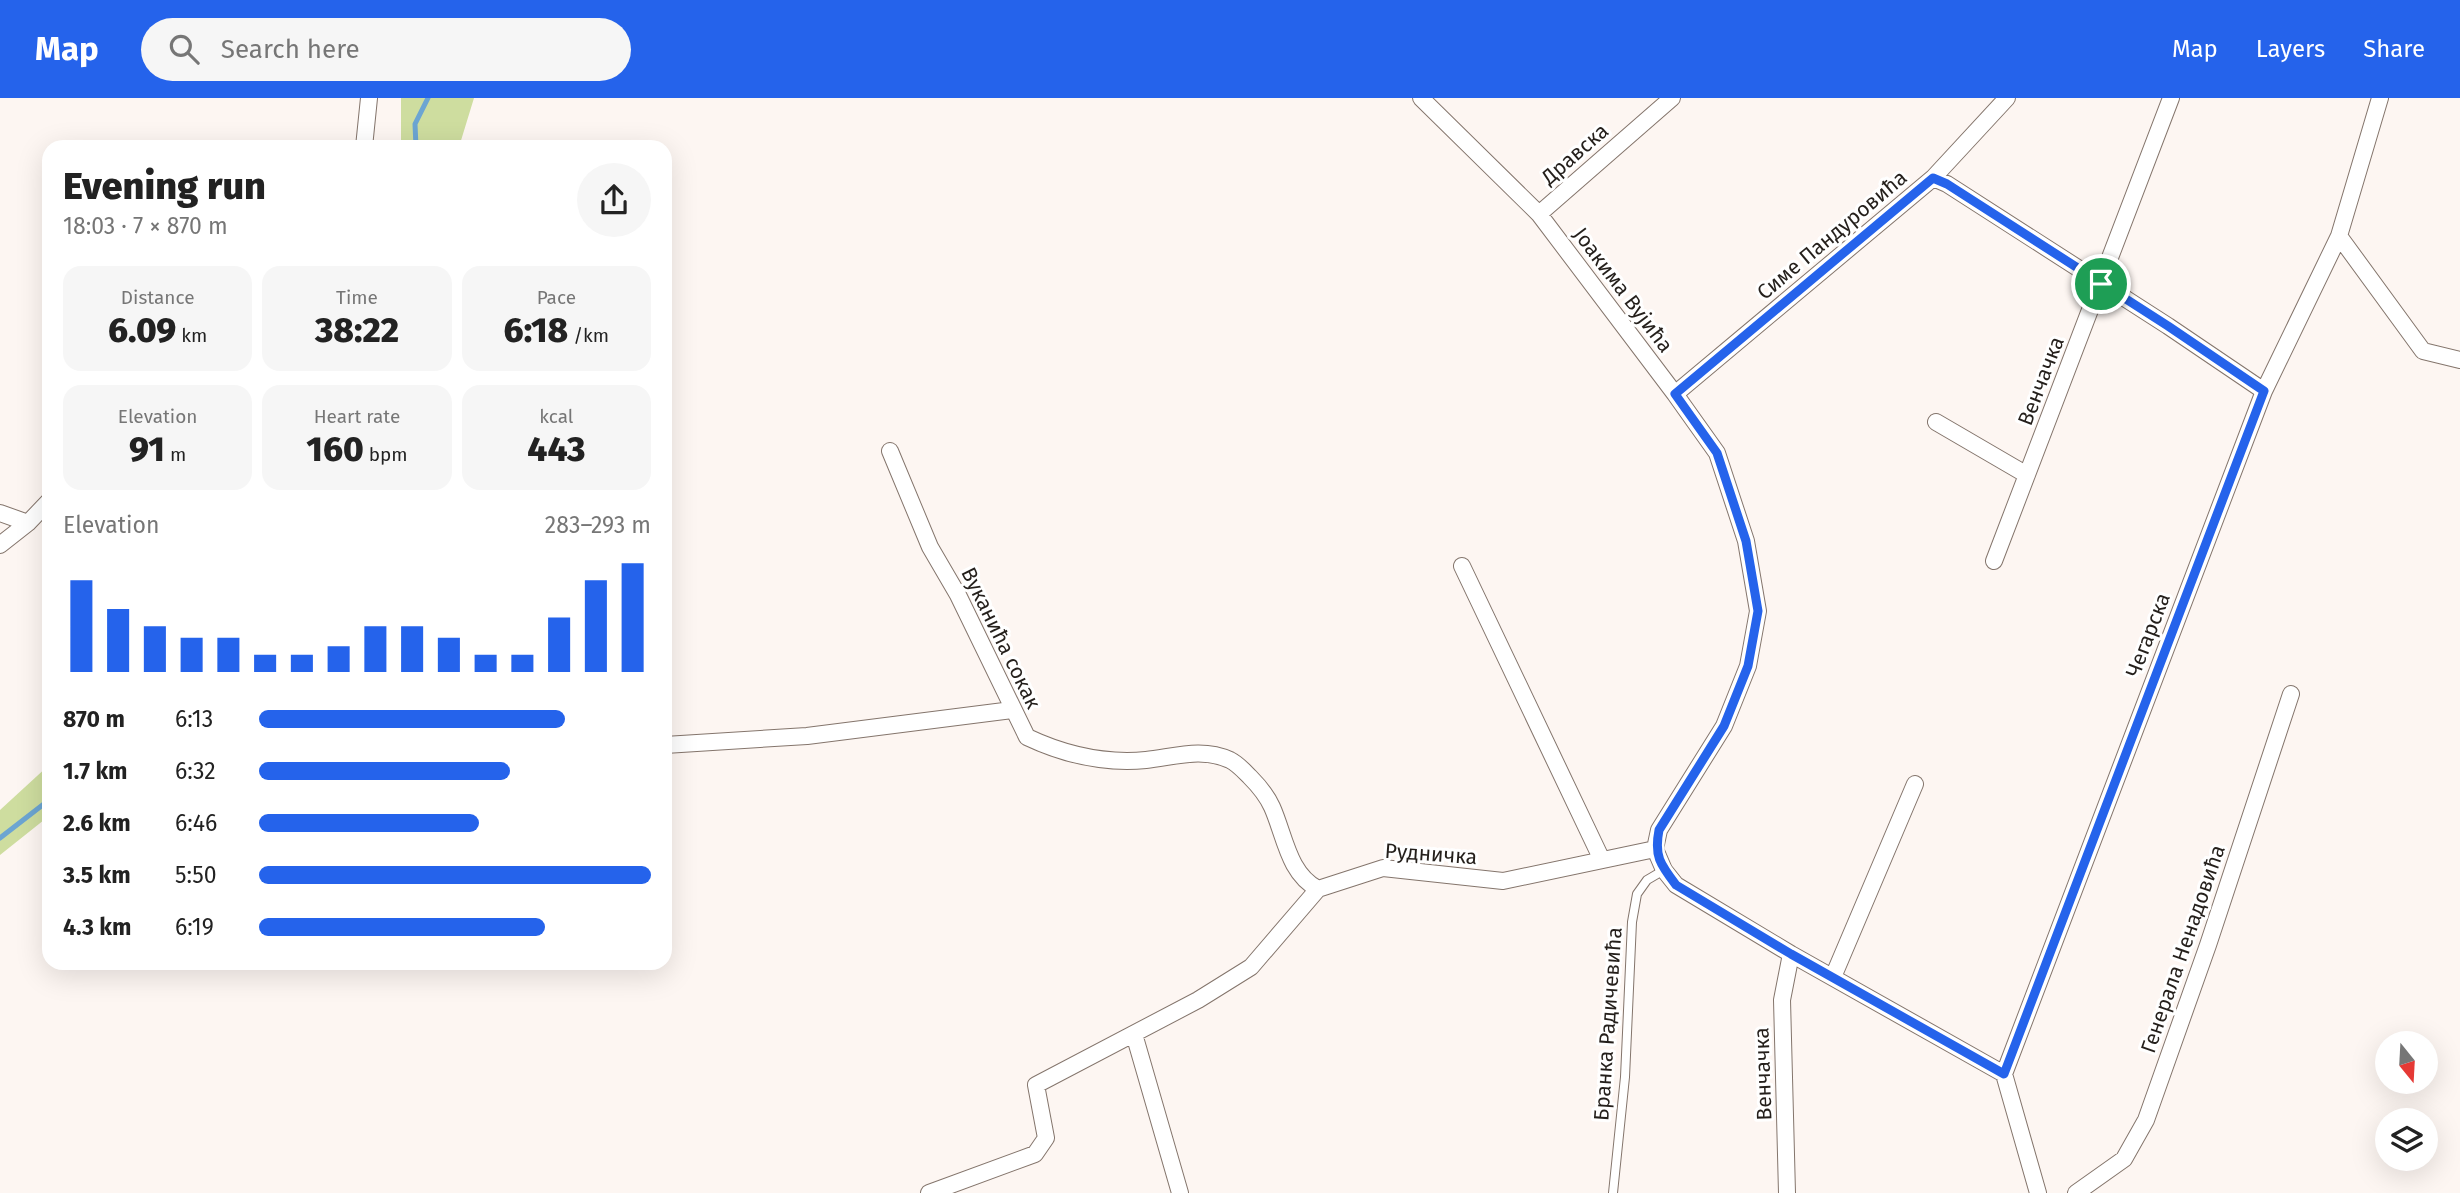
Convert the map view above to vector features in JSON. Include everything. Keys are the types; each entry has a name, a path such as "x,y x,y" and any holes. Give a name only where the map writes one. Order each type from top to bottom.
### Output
{"street":[{"path":"365,140 369,98"},
{"name":"Јоакима Вујића","path":"1421,98 1539,214 1675,394 1717,453 1746,541 1758,611 1748,666 1724,726 1659,830 1656,849"},
{"name":"Дравска","path":"1539,214 1672,98"},
{"name":"Симе Пандуровића","path":"1675,394 1933,178 2007,98"},
{"name":"Венчачка","path":"1994,561 2171,98"},
{"name":"Чегарска","path":"2004,1074 2264,391 2339,236 2380,98"},
{"path":"1933,178 1947,184 2168,326 2264,391"},
{"path":"2339,236 2423,352 2460,360"},
{"path":"1936,422 2027,475"},
{"name":"Вуканића сокак","path":"890,451 930,547 958,595 1027,737 1075,756 1093,759 1147,760 1185,752 1220,756 1233,761 1259,787 1271,805 1297,868 1305,882 1318,889"},
{"path":"0,545 42,508"},
{"path":"0,513 28,523"},
{"path":"1462,566 1602,860"},
{"name":"Генерала Ненадовића","path":"2076,1193 2124,1159 2146,1120 2208,945 2291,694"},
{"path":"672,745 807,736 1012,710"},
{"path":"1833,977 1915,783"},
{"path":"1656,849 1664,870 1676,885 1791,954 2004,1074 2038,1193"},
{"name":"Рудничка","path":"1318,889 1383,868 1503,881 1656,849"},
{"path":"929,1193 1035,1154 1046,1138 1036,1085 1198,1000 1251,967 1318,889"},
{"name":"Венчачка","path":"1787,1193 1782,1000 1791,954"},
{"path":"1134,1034 1180,1193"}],"lane":[{"name":"Бранка Радичевића","path":"1613,1193 1625,1077 1632,922 1637,894 1647,880 1664,870"}],"green space":[{"path":"401,98 474,98 461,140 401,140"},
{"path":"42,771 42,822 0,855 0,810"}],"waterway":[{"path":"416,140 415,124 428,98"},
{"path":"0,838 42,805"}],"route":[{"path":"1933,178 1947,184 2101,284 2264,391 2004,1074 1791,954 1676,885 1664,870 1656,849 1659,830 1724,726 1748,666 1758,611 1746,541 1717,453 1675,394 1933,178"}]}
